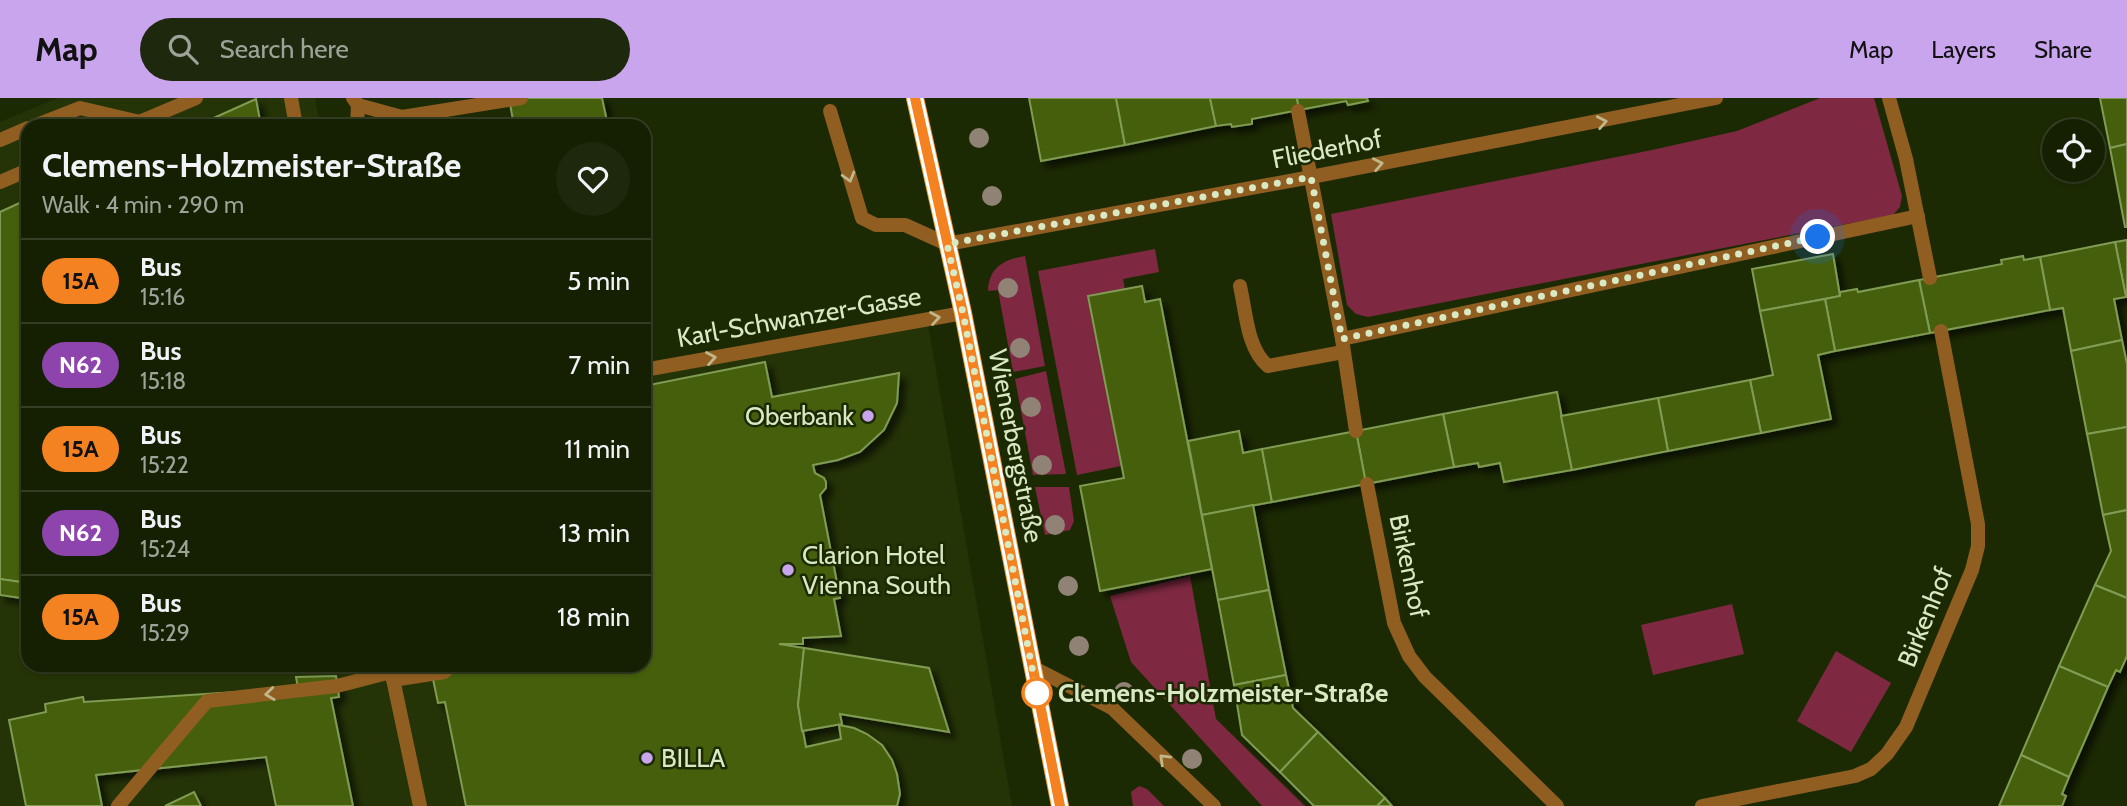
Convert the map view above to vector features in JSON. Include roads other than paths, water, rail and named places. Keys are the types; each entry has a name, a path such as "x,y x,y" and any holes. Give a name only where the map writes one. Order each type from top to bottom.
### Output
{"main road":[{"name":"Wienerbergstraße","path":"915,98 963,313 1060,806"}],"street":[{"path":"147,119 196,98"},
{"path":"291,98 295,119"},
{"path":"357,119 356,101 402,117 521,98"},
{"name":"Fliederhof","path":"947,244 1716,98"},
{"path":"1889,98 1930,278"},
{"path":"52,119 79,108 118,119"},
{"path":"830,111 862,218 876,225 905,225 947,244"},
{"path":"1298,111 1343,345 1356,431"},
{"path":"0,140 21,131"},
{"path":"0,182 21,173"},
{"path":"1240,286 1254,348 1259,359 1269,366 1343,345 1918,216"},
{"name":"Karl-Schwanzer-Gasse","path":"651,369 963,313"},
{"name":"Birkenhof","path":"1702,806 1736,803 1855,776 1871,769 1898,742 1906,727 1972,570 1978,546 1978,524 1941,331"},
{"name":"Birkenhof","path":"1367,484 1394,623 1409,656 1425,677 1557,806"},
{"path":"1032,667 1112,708 1214,806"},
{"path":"391,672 420,806"},
{"path":"118,806 207,701 338,686 391,672 444,672"}],"place":[{"name":"Oberbank","path":"868,416"},
{"name":"Clarion Hotel Vienna South","path":"788,570"},
{"name":"Clemens-Holzmeister-Straße","path":"1037,693"},
{"name":"BILLA","path":"647,758"}]}
